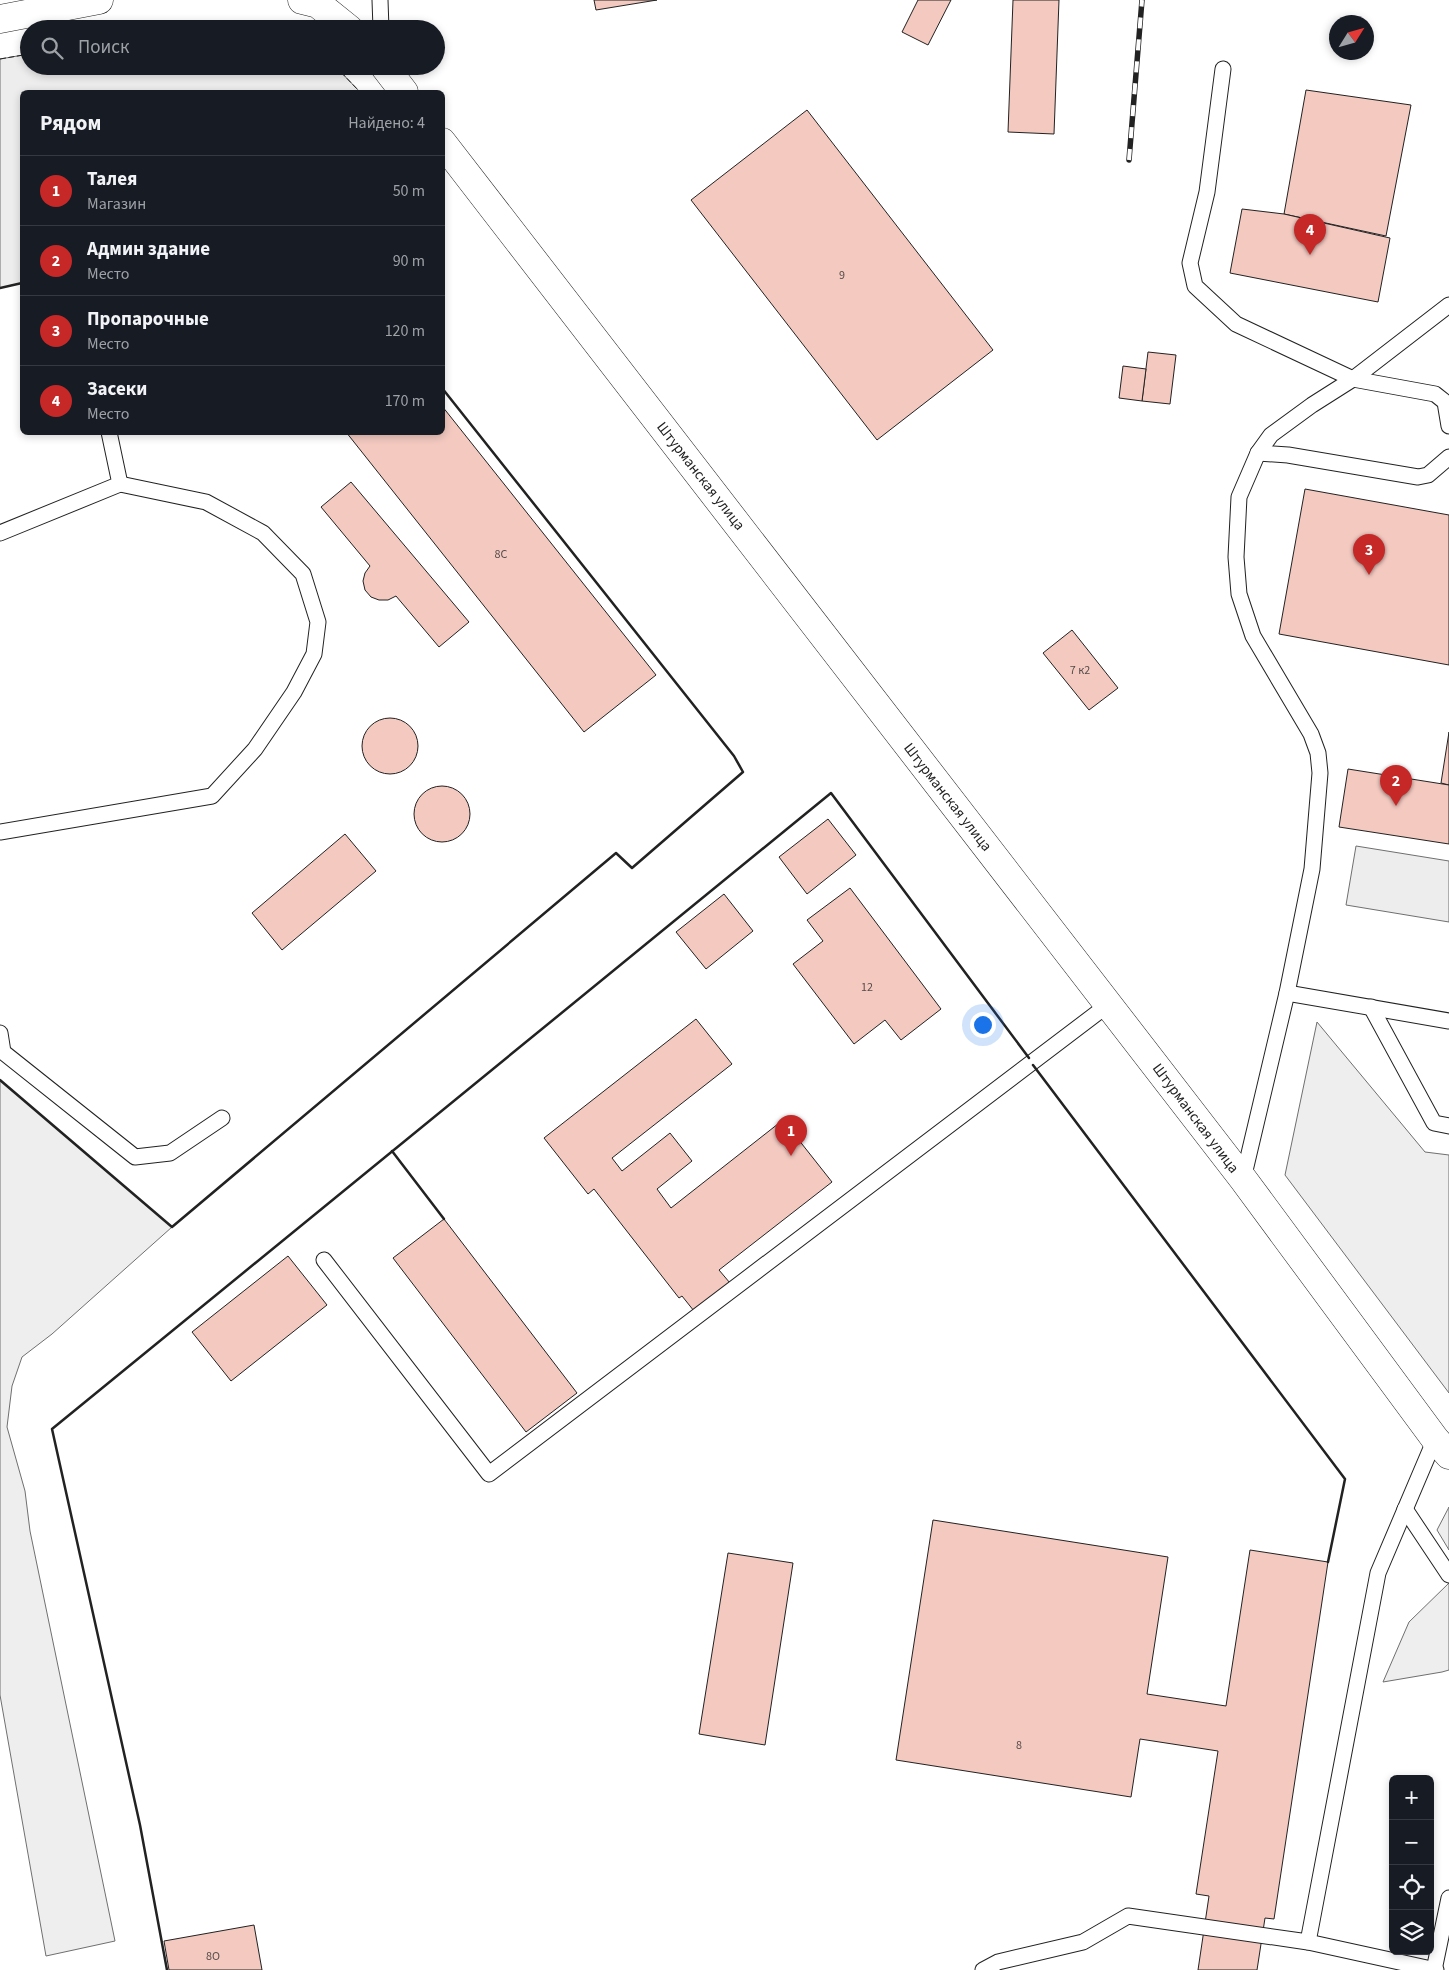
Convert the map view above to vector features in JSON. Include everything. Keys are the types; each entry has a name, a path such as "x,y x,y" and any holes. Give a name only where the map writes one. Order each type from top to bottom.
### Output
{"street":[{"path":"2,12 99,0"},
{"path":"302,0 318,4 338,20"},
{"path":"391,75 402,90"},
{"name":"Штурманская улица","path":"445,146 1109,1004 1442,1447"}],"lane":[{"path":"380,0 381,20"},
{"path":"1223,70 1207,192 1190,263 1195,286 1236,324 1353,379 1435,394 1445,402 1449,426"},
{"path":"1242,1179 1287,993 1312,869 1320,773 1318,753 1311,734 1252,636 1239,594 1236,557 1239,497 1258,453 1271,435 1312,405 1353,379 1449,305"},
{"path":"110,435 120,484"},
{"path":"1258,453 1288,455 1418,477 1428,475 1449,457"},
{"path":"0,533 120,484 206,502 262,533 303,574 318,622 314,654 294,692 256,749 212,796 0,832"},
{"path":"1287,993 1449,1021"},
{"path":"324,1260 489,1474 1109,1004"},
{"path":"1371,1008 1434,1123 1449,1126"},
{"path":"0,1033 4,1052 134,1157 170,1153 222,1118"},
{"path":"1308,1942 1378,1573 1405,1508 1442,1447"},
{"path":"1405,1508 1449,1574"},
{"path":"983,1970 998,1962 1083,1942 1128,1916 1308,1942 1435,1970 1449,1898"}],"shaded area":[{"path":"20,56 20,75 344,75 358,90 20,90 20,283 0,288 0,59"},
{"path":"1356,846 1449,861 1449,922 1346,905"},
{"path":"1317,1022 1425,1152 1449,1155 1449,1393 1285,1175"},
{"path":"0,1080 172,1227 52,1334 22,1357 12,1386 7,1427 25,1491 30,1531 115,1941 46,1956 0,1695"},
{"path":"1449,1507 1449,1550 1437,1530"},
{"path":"1449,1583 1449,1670 1383,1682 1409,1622"}],"building":[{"path":"594,0 657,0 596,10"},
{"path":"918,0 951,0 928,45 902,32"},
{"path":"1013,0 1059,0 1054,134 1008,132"},
{"path":"1306,90 1411,105 1386,236 1284,214"},
{"path":"807,110 993,350 877,440 691,200"},
{"path":"1242,209 1284,214 1390,238 1378,302 1230,273"},
{"path":"1148,352 1176,355 1170,404 1142,401"},
{"path":"1123,366 1146,369 1142,401 1119,398"},
{"path":"445,410 656,675 584,732 348,435 445,435"},
{"path":"351,482 469,622 439,647 396,596 388,600 379,600 371,597 365,590 363,581 365,573 370,566 321,507"},
{"path":"1305,489 1449,515 1449,665 1279,634"},
{"path":"1072,630 1118,688 1089,710 1043,653"},
{"path":"385,718 395,718 410,726 416,735 418,746 416,757 410,766 395,774 385,774 374,769 367,762 362,751 362,741 367,730 374,723"},
{"path":"1449,732 1449,785 1441,783"},
{"path":"1348,769 1449,785 1449,844 1339,827"},
{"path":"437,786 447,786 462,794 468,803 470,814 468,825 462,834 447,842 437,842 426,837 419,830 414,819 414,809 419,798 426,791"},
{"path":"828,819 856,855 807,894 779,857"},
{"path":"345,834 376,871 282,950 252,913"},
{"path":"850,888 941,1009 901,1040 885,1020 854,1044 793,964 823,941 807,920"},
{"path":"724,894 753,931 706,969 676,932"},
{"path":"696,1019 732,1064 612,1158 622,1171 670,1133 692,1161 657,1189 671,1208 783,1120 832,1182 719,1270 730,1283 694,1311 682,1296 679,1298 594,1189 588,1194 544,1138"},
{"path":"444,1219 577,1393 526,1432 393,1258"},
{"path":"288,1256 327,1305 231,1381 192,1332"},
{"path":"933,1520 1168,1557 1147,1694 1226,1706 1250,1550 1328,1562 1274,1919 1265,1918 1257,1970 1198,1970 1209,1896 1196,1894 1218,1751 1140,1739 1131,1797 896,1760"},
{"path":"728,1553 793,1563 765,1745 699,1734"},
{"path":"254,1925 262,1970 169,1970 164,1941"}],"railway":[{"path":"1129,160 1142,0"}],"fence":[{"path":"0,59 20,56"},
{"path":"344,75 358,90"}],"wall":[{"path":"0,288 20,283"},
{"path":"0,1080 172,1227 616,853 632,868 743,772 734,756 445,392"},
{"path":"167,1970 140,1825 52,1429 831,793 1029,1058"},
{"path":"1033,1065 1345,1479 1328,1562"},
{"path":"392,1151 444,1219"}],"place":[{"name":"Засеки","path":"1310,255"},
{"name":"Пропарочные","path":"1369,575"},
{"name":"Админ здание","path":"1396,806"},
{"name":"Талея","path":"791,1156"}]}
